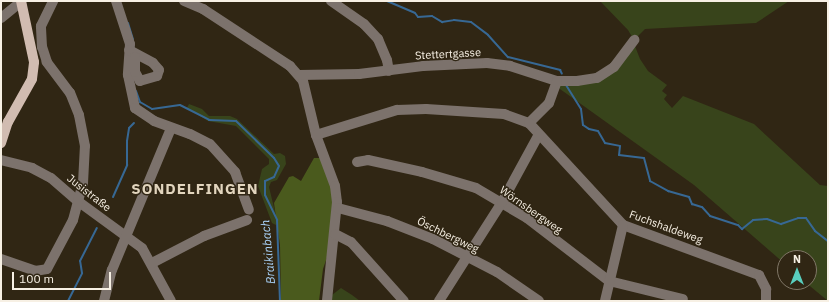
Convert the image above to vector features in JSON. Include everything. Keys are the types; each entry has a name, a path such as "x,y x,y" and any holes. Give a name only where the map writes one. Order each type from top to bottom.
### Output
{"main road":[{"path":"1,143 8,122 32,79 34,62 21,1"}],"street":[{"path":"1,18 21,1"},
{"path":"1,259 35,271 47,269 73,220 83,183 85,146 80,121 70,92 47,62 40,35 44,17 53,1"},
{"path":"116,1 133,50 128,74 132,102 145,116 210,144 223,156 235,172 248,215 152,263"},
{"path":"184,1 203,9 299,75 306,91 316,135 335,186 338,208 327,301"},
{"path":"331,1 364,24 378,39 387,60 389,71"},
{"name":"Stettertgasse","path":"299,75 389,71 462,63 487,63 510,66 557,81 597,78 614,67 634,40"},
{"path":"316,135 397,110 426,109 504,114 529,122 549,103 557,81"},
{"name":"Fuchshaldeweg","path":"529,122 623,225 759,275 766,289 766,301"},
{"path":"104,301 112,270 171,128"},
{"path":"439,301 468,259 502,202 539,134"},
{"name":"Jusistraße","path":"1,160 32,168 51,178 79,202 142,248 152,263 171,301"},
{"name":"Wörnsbergweg","path":"357,162 368,160 422,172 476,188 502,202 609,281 683,299"},
{"name":"Öschbergweg","path":"338,208 387,221 433,239 468,259 497,272 539,301"},
{"path":"605,301 623,225"},
{"path":"335,234 351,242 404,301"}],"green space":[{"path":"600,1 789,1 756,23 645,29 634,40 628,30"},
{"path":"633,41 640,59 648,71 667,85 662,91 667,95 664,99 672,108 683,96 754,124 820,185 828,186 828,301 815,290 817,290 817,250 777,250 777,257 694,185 539,74 554,78 594,76 608,69"},
{"path":"189,104 202,109 209,116 230,116 237,119 274,154 280,153 285,156 286,164 277,180 271,182 269,187 277,220 276,225 272,223 258,186 262,169 269,164 269,159 236,126 208,121 187,108"},
{"path":"314,158 324,158 332,177 335,234 323,269 319,301 281,301 280,245 274,203 289,177 293,176 301,181"},
{"path":"341,288 360,301 331,301 332,295"}],"waterway":[{"path":"387,1 415,13 418,17 432,16 442,22 454,20 471,22 488,35 508,57 560,70 562,74"},
{"name":"Braikinbach","path":"128,23 133,39"},
{"path":"566,85 581,109 583,125 589,129 598,131 605,143 620,146 619,155 644,158 650,181 668,191 689,197 692,204 702,207 710,216 738,225 742,229 753,220 767,219 781,224 798,218 806,218 815,231 828,241"},
{"name":"Braikinbach","path":"136,91 140,102 152,109 180,105 209,120 236,121 274,158 279,166 274,177 265,181 265,195 277,220 280,301"},
{"path":"113,197 127,165 127,141 129,128 134,123"},
{"path":"68,301 82,273 80,261 97,228"}],"district":[{"name":"SONDELFINGEN","path":"195,189"}]}
